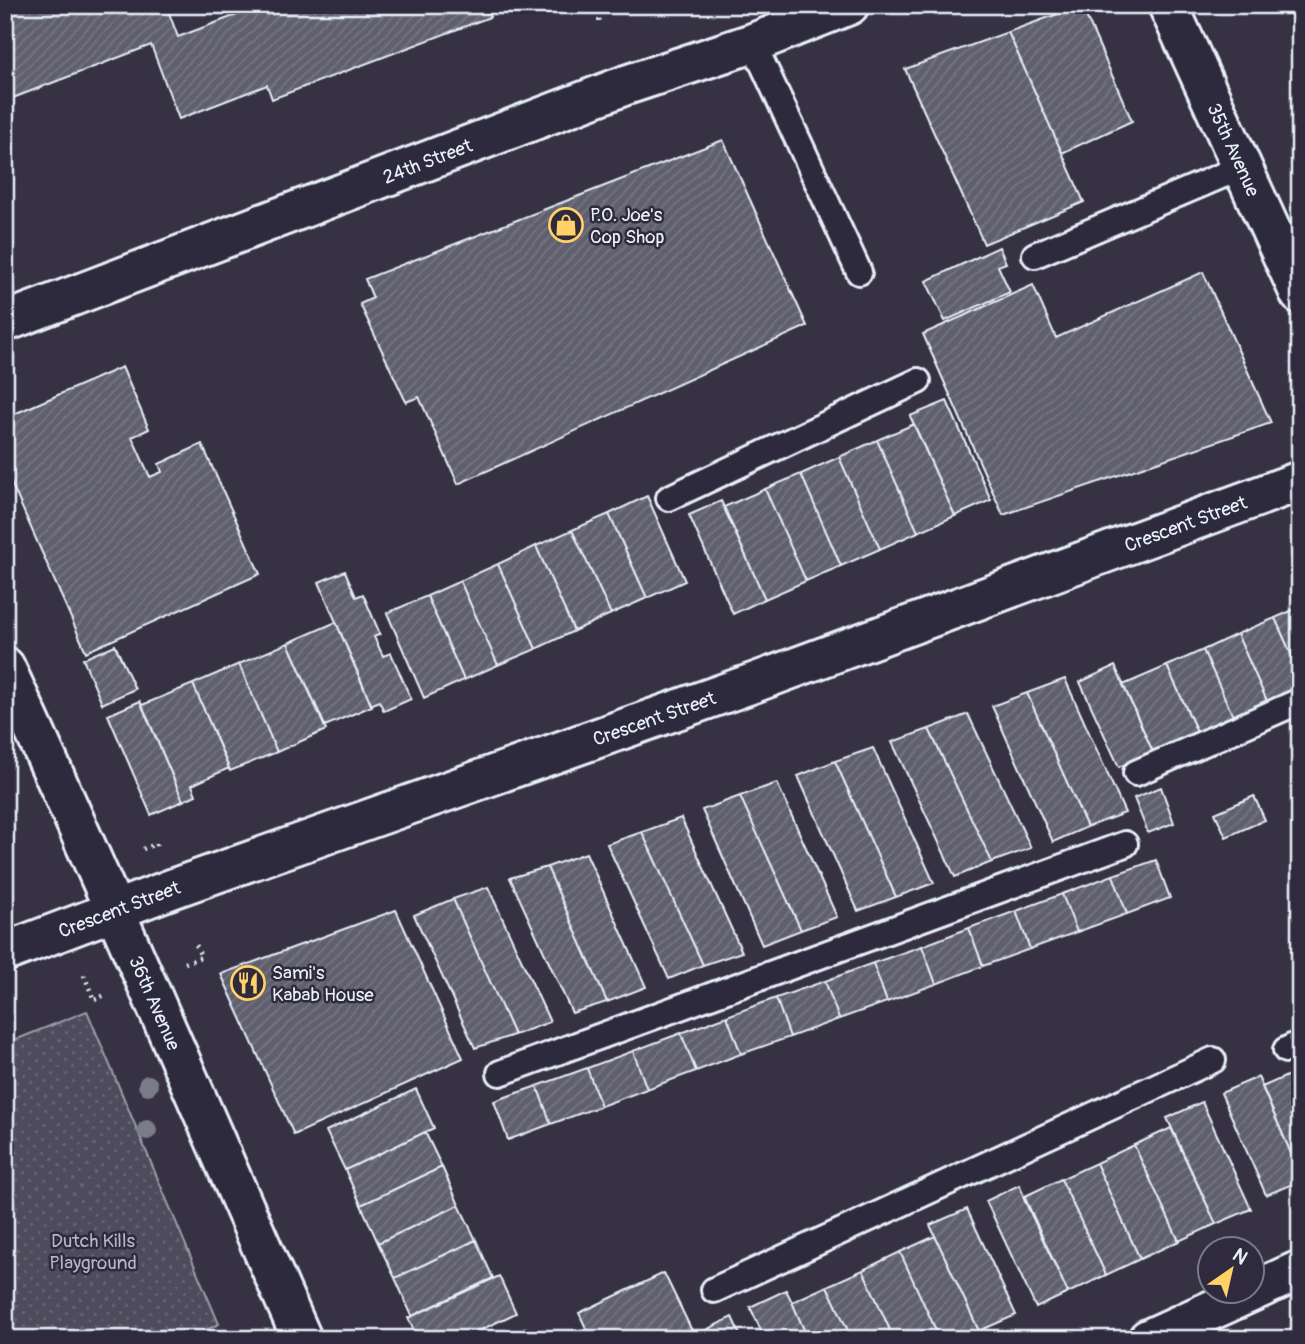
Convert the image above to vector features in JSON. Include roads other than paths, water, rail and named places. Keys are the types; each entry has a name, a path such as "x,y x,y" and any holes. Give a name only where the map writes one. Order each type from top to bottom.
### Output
{"street":[{"name":"24th Street","path":"5,322 626,85 753,43 849,5"},
{"name":"35th Avenue","path":"1168,5 1300,294"},
{"name":"Crescent Street","path":"5,952 115,910 756,682 1300,481"},
{"name":"36th Avenue","path":"5,667 15,715 115,910 302,1339"},
{"path":"1148,1339 1300,1270"}],"lane":[{"path":"753,43 859,272"},
{"path":"1035,256 1242,167"},
{"path":"670,498 918,381"},
{"path":"1136,773 1300,701"},
{"path":"500,1073 1125,844"},
{"path":"714,1290 1213,1060"}],"place":[{"name":"P.O. Joe's Cop Shop","path":"566,225"},
{"name":"Sami's Kabab House","path":"248,983"}],"park label":[{"name":"Dutch Kills Playground","path":"93,1251"}]}
